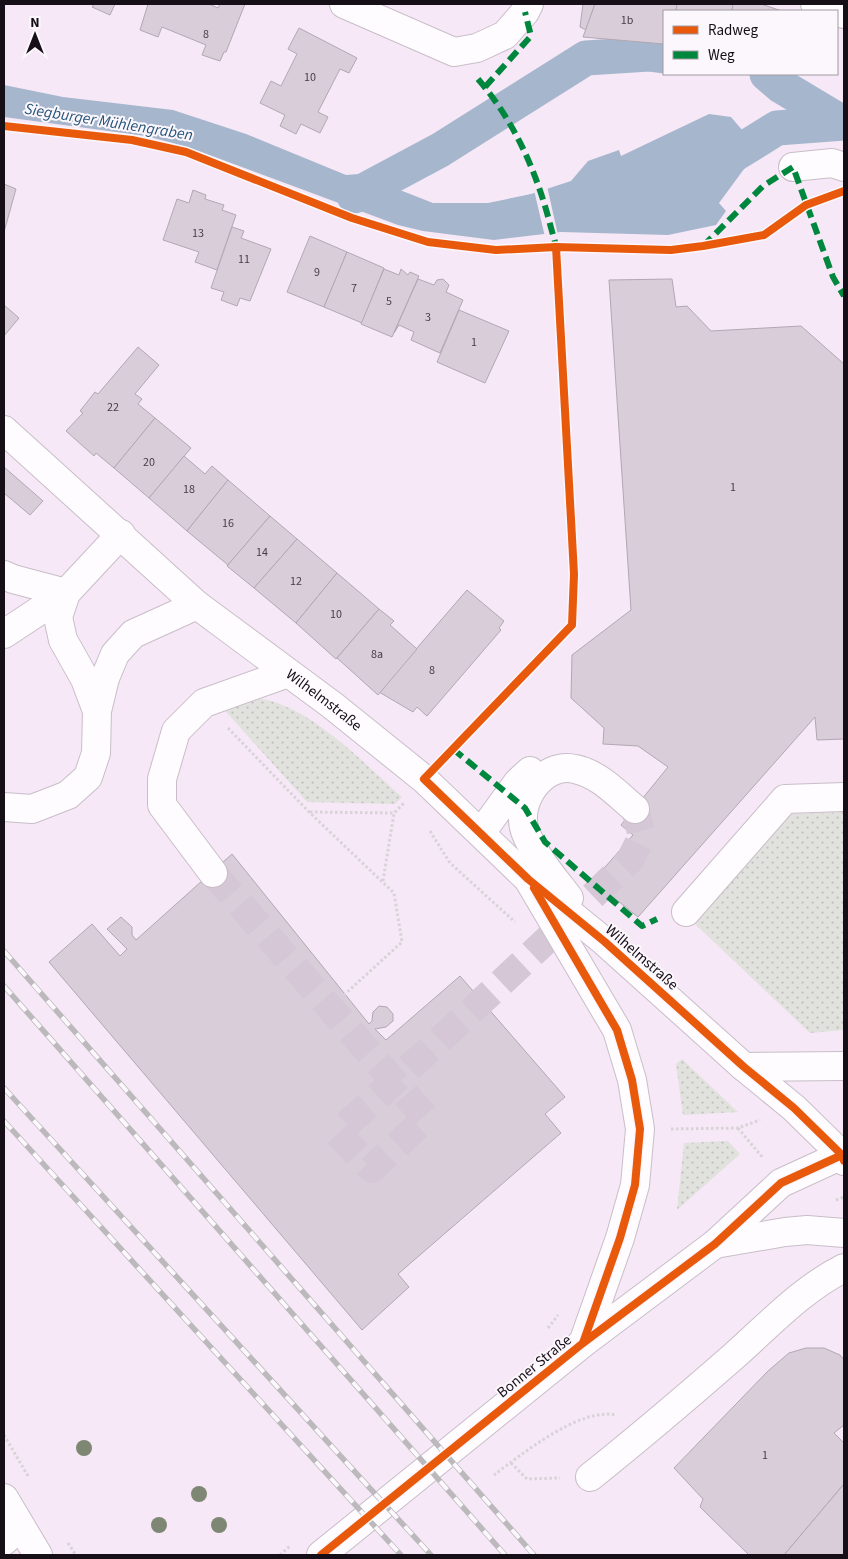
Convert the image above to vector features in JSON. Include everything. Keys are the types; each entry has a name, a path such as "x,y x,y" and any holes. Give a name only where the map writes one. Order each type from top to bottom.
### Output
{"street":[{"path":"344,4 454,52 477,48 505,35 525,12 529,4"},
{"path":"815,4 832,10"},
{"path":"793,167 838,165"},
{"name":"Wilhelmstraße","path":"4,430 121,534 196,605 288,673 424,779 528,879 605,942 744,1067 794,1108 843,1156"},
{"path":"4,634 66,593 121,534"},
{"path":"4,575 13,580 66,593"},
{"path":"4,587 66,593"},
{"path":"4,597 38,597 66,593"},
{"path":"66,593 58,617 63,640 86,679 97,710"},
{"path":"4,807 32,809 68,795 88,777 96,753 97,710 105,678 115,654 133,634 196,605"},
{"path":"212,873 162,805 162,779 176,731 204,703 288,673"},
{"path":"481,833 518,782 533,768 552,757 580,755 606,768 638,804 599,778 574,768 553,769 530,790 524,804 524,829 538,859 605,942"},
{"path":"686,912 785,799 844,797"},
{"path":"528,879 617,1030 632,1080 640,1129 635,1185 620,1238 584,1343"},
{"path":"744,1067 844,1066"},
{"name":"Bonner Straße","path":"322,1555 584,1343 715,1244 781,1183 843,1156"},
{"path":"715,1244 807,1230 844,1233"},
{"path":"590,1477 657,1424 824,1278 844,1268"},
{"path":"4,1498 12,1534 38,1555"}],"path":[{"path":"204,703 309,812 394,893 402,942 344,995"},
{"path":"382,881 394,813 424,779"},
{"path":"402,805 410,810"},
{"path":"309,812 394,813"},
{"path":"429,830 450,863 516,923"},
{"path":"640,1129 738,1128 794,1108"},
{"path":"542,1334 561,1311"},
{"path":"494,1475 558,1430 606,1413 657,1424"},
{"path":"511,1463 527,1480"}],"shaded area":[{"path":"251,698 271,701 291,709 312,721 351,751 402,797 395,804 307,802 220,705"},
{"path":"844,812 844,1030 810,1033 694,923 788,814"},
{"path":"682,1059 738,1112 683,1115 676,1064"},
{"path":"728,1141 740,1154 677,1210 684,1143"}],"water":[{"path":"4,85 63,97 173,110 246,134 346,175 359,174 433,203 488,203 531,194 571,181 588,161 619,150 621,156 709,114 731,117 748,137 764,125 773,142 744,169 719,203 726,211 716,225 668,235 561,232 494,240 423,231 398,225 188,147 146,136 4,117"}],"pier":[{"path":"547,186 558,235 545,237 534,190"}],"building":[{"path":"94,4 115,4 110,15 92,7"},
{"path":"148,4 209,4 218,8 220,4 245,4 226,52 224,52 220,61 202,55 206,45 162,27 158,37 140,30"},
{"path":"583,4 595,4 586,30 580,27"},
{"path":"595,4 677,4 676,10 663,10 663,44 583,37"},
{"path":"677,4 733,4 732,10 676,10"},
{"path":"733,4 761,4 779,10 732,10"},
{"path":"299,28 357,58 349,73 340,69 318,112 328,117 320,133 301,124 296,134 280,126 285,115 260,103 271,81 281,86 297,54 288,49"},
{"path":"4,184 16,189 4,232"},
{"path":"193,190 206,195 205,199 224,205 222,210 236,215 217,270 195,262 199,252 163,240 177,199 189,203"},
{"path":"232,227 244,231 241,238 271,249 250,301 240,298 237,306 221,300 224,292 211,288"},
{"path":"310,236 347,252 324,307 287,292"},
{"path":"347,252 384,268 362,323 324,307"},
{"path":"384,269 399,275 401,269 408,275 410,272 419,276 392,337 361,324"},
{"path":"418,279 434,285 437,280 443,279 449,285 446,292 463,300 440,353 411,340 414,332 399,325 394,333"},
{"path":"672,279 676,307 687,306 711,331 801,326 844,364 844,739 817,740 815,717 638,917 593,881 633,835 621,825 668,767 638,746 603,744 604,728 571,698 572,655 631,610 609,280"},
{"path":"4,305 19,318 4,336"},
{"path":"459,310 509,331 485,383 437,362"},
{"path":"138,347 159,365 135,394 142,399 138,404 155,418 114,468 96,453 94,456 66,431 83,413 80,411 95,392 98,394"},
{"path":"155,418 191,448 149,498 114,468"},
{"path":"184,456 205,474 212,466 228,480 187,531 149,498"},
{"path":"4,467 43,501 30,515 4,493"},
{"path":"228,480 270,516 228,565 187,531"},
{"path":"270,516 297,539 254,588 227,566"},
{"path":"297,539 337,573 296,623 254,588"},
{"path":"337,573 379,609 336,659 296,623"},
{"path":"467,590 504,621 499,628 501,630 427,716 417,707 413,712 379,692"},
{"path":"379,609 394,621 390,625 417,649 378,695 337,658"},
{"path":"232,854 369,1024 372,1021 373,1012 379,1006 387,1007 393,1014 393,1021 386,1027 375,1029 386,1040 460,976 565,1097 545,1114 561,1133 398,1274 409,1287 362,1330 49,962 92,924 120,956 127,949 107,929 121,917 132,927 132,935 136,940"},
{"path":"806,1348 824,1348 840,1355 844,1360 844,1425 834,1433 844,1443 844,1484 784,1555 749,1555 700,1507 703,1499 674,1468 768,1371 789,1353"},
{"path":"844,1484 844,1555 784,1555"}],"waterway":[{"name":"Siegburger Mühlengraben","path":"354,196 440,150 586,58 649,54 663,56"},
{"name":"Siegburger Mühlengraben","path":"768,75 781,86 841,122"},
{"name":"Siegburger Mühlengraben","path":"727,159 777,128 844,123"}],"tunnel":[{"path":"213,873 378,1063 426,1118 372,1169 337,1133 374,1100 411,1066 485,998 630,860 642,836 635,809"}],"railway":[{"path":"4,951 534,1555"},
{"path":"4,986 505,1555"},
{"path":"4,1088 431,1555"},
{"path":"4,1121 401,1555"}],"marked path":[{"path":"485,87 531,36 525,12"},
{"path":"478,79 513,129 531,165 557,250"},
{"path":"703,246 763,186 793,167 833,277 844,296"},
{"path":"453,749 525,808 545,842 642,926 657,919"}],"cycle path":[{"path":"4,126 132,140 186,152 352,218 428,242 496,250 556,247 671,250 703,246 764,235 806,205 844,191"},
{"path":"556,247 574,574 572,625 424,779 528,879 605,942 744,1067 794,1108 842,1155 844,1161"},
{"path":"534,888 617,1030 632,1080 640,1129 635,1185 620,1238 583,1343"},
{"path":"321,1555 583,1343 715,1244 781,1183 842,1155"}]}
